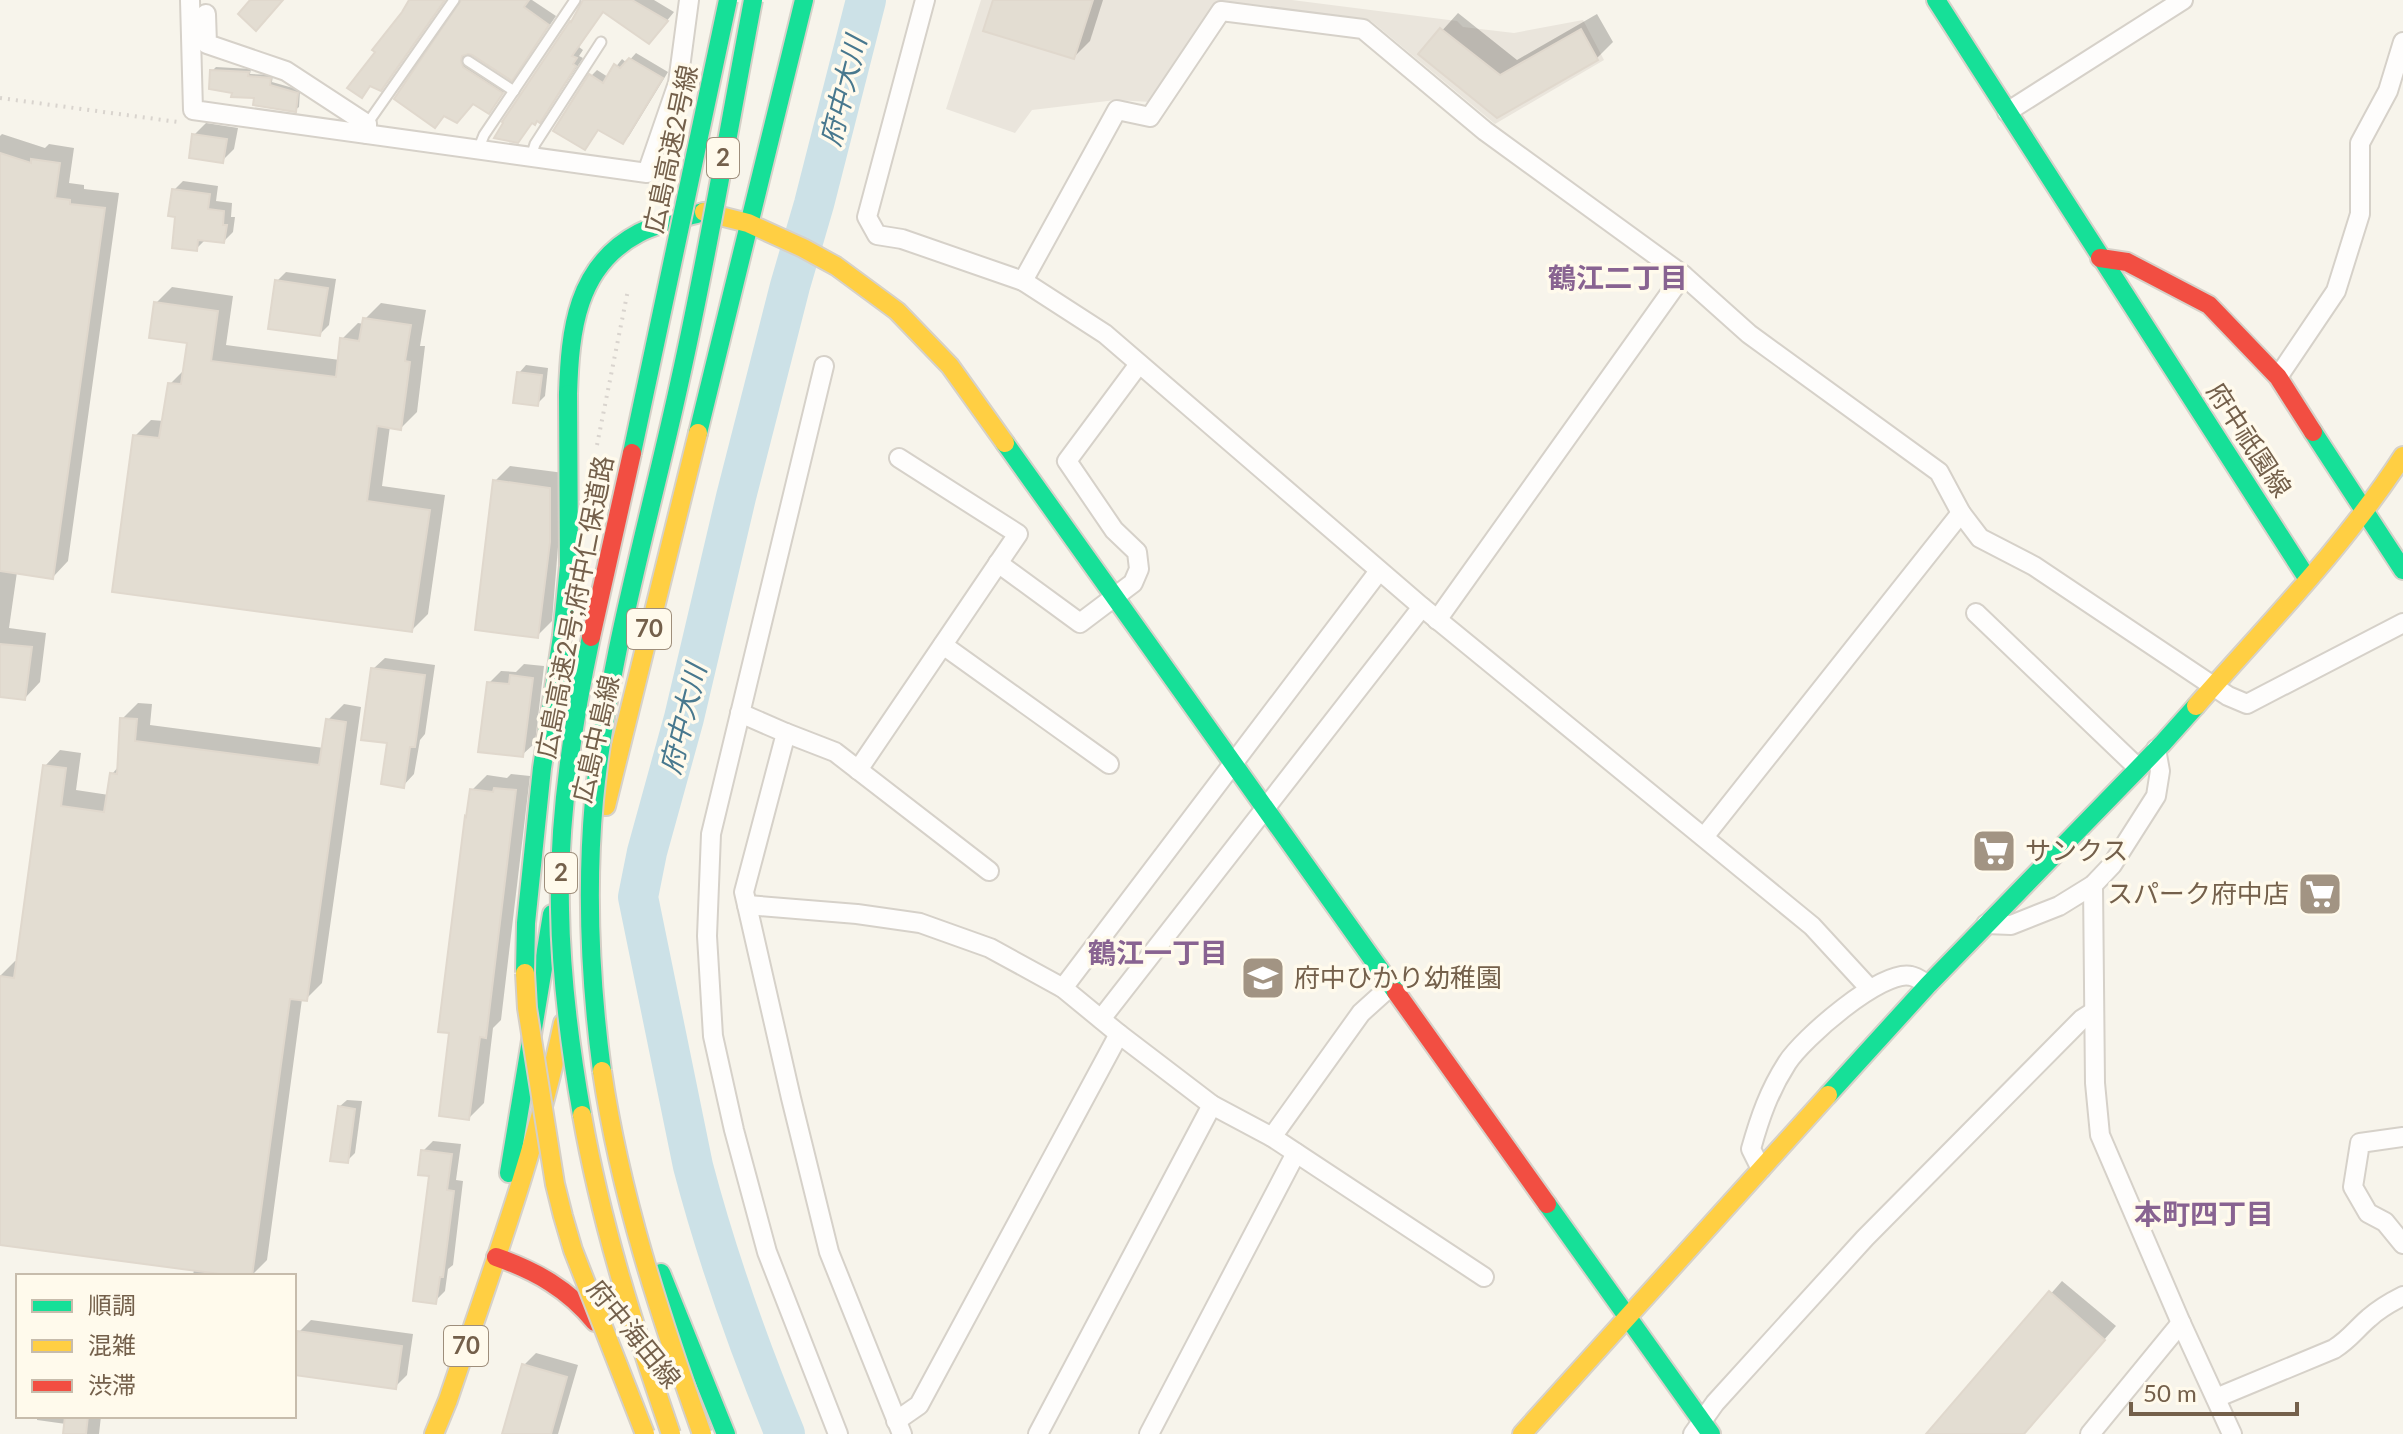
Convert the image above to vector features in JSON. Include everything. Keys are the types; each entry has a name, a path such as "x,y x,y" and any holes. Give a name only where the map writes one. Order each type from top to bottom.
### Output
{"main road":[{"name":"広島高速2号線","path":"664,308 728,0"},
{"name":"広島中島線","path":"496,1257 614,540 704,212 742,0"},
{"name":"広島高速2号線","path":"695,316 753,0"},
{"name":"広島中島線","path":"434,1434 536,1137 553,1075 611,784 804,0"},
{"name":"府中祇園線","path":"1936,0 2307,578"},
{"path":"645,1434 573,1250 555,1184 527,1008 526,923 542,768 569,566 568,394 574,318 585,290 599,267 617,247 636,234 704,212 748,223 811,252 851,276 911,324 950,366 1628,1317 1702,1430"},
{"name":"府中祇園線","path":"2100,258 2127,262 2209,305 2278,377 2403,570"},
{"name":"広島高速2号;府中仁保道路","path":"664,308 581,685 569,759 562,832 561,913 572,1060 586,1146 630,1312 671,1434"},
{"name":"広島高速2号;府中仁保道路","path":"695,316 610,699 592,830 591,912 592,970 600,1057 614,1146 658,1306 702,1434"},
{"path":"1522,1434 1928,985 2213,686 2364,513 2403,456"},
{"path":"576,953 593,1047 647,1233 726,1434"},
{"name":"府中海田線","path":"496,1257 540,1273 576,1300 681,1434"}],"street":[{"path":"190,0 193,110 367,129 478,150 647,173 678,83 689,0"},
{"path":"925,0 867,217 877,235 902,239 1023,281 1105,334 1437,620 1812,926 1870,989"},
{"path":"2007,112 2183,0"},
{"path":"1023,281 1117,110 1150,117 1221,11 1363,29 1485,131 1683,275 1749,334 1939,472 1961,513 1980,538 2034,566 2213,686 2247,704 2403,623"},
{"path":"206,14 207,44 286,71 367,129"},
{"path":"2278,377 2336,291 2360,214 2360,143 2388,91 2403,42"},
{"path":"1437,620 1683,275"},
{"path":"998,563 1080,623 1133,583 1139,569 1137,552 1114,530 1067,461 1139,364"},
{"path":"824,366 711,834 707,936 713,1036 734,1130 767,1252 838,1434"},
{"path":"858,770 1018,534 899,458"},
{"path":"1704,837 1961,513"},
{"path":"1063,988 1379,571"},
{"path":"1101,1019 1422,607"},
{"path":"1976,613 2138,768"},
{"path":"943,645 1109,764"},
{"path":"740,713 835,752 989,871"},
{"path":"786,733 744,892 829,1252 899,1428 919,1405 1119,1034"},
{"path":"1986,924 2011,925 2059,906 2093,885 2112,865 2156,796 2160,771 2156,749"},
{"path":"2093,885 2093,1012 2100,1135 2232,1434"},
{"path":"747,905 857,914 920,923 990,948 1063,988 1212,1105 1272,1137 1484,1277"},
{"path":"1761,1169 1751,1149 1762,1108 1788,1060 1837,1011 1870,989 1901,976 1912,976 1928,985"},
{"path":"1272,1137 1361,1013 1392,985"},
{"path":"1702,1430 1715,1403 1865,1238 2082,1019 2093,1012"},
{"path":"1038,1434 1212,1105"},
{"path":"2403,1137 2360,1143 2353,1187 2368,1213 2385,1222 2403,1244"},
{"path":"1149,1434 1296,1153"},
{"path":"2216,1398 2334,1349 2350,1339 2374,1313 2403,1296"},
{"path":"2090,1434 2181,1323"}],"lane":[{"path":"367,129 454,0"},
{"path":"478,150 484,135 575,0"},
{"path":"531,157 535,144 601,42"},
{"path":"468,61 514,91"}],"path":[{"path":"597,446 628,290"}],"shaded area":[{"path":"981,0 1292,0 1457,21 1463,27 1514,33 1583,20 1604,60 1495,124 1371,21 1218,3 1151,102 1116,100 1032,110 1015,133 946,109"}],"building":[{"path":"250,0 283,0 256,31 238,14"},
{"path":"409,0 445,0 381,91 370,86 362,98 347,88"},
{"path":"461,0 529,0 524,7 549,25 512,81 472,55 462,56 463,67 503,93 489,114 473,104 457,123 444,116 435,128 394,99"},
{"path":"583,0 632,0 668,21 649,44 603,12 572,56 577,58 573,64 576,66 540,123 532,123 518,143 494,138 502,122"},
{"path":"993,0 1093,0 1074,59 983,31"},
{"path":"1440,28 1500,75 1581,29 1598,60 1497,118 1418,54"},
{"path":"629,58 663,78 623,144 598,130 585,150 553,131 589,74 603,83 614,64 620,68"},
{"path":"210,70 249,72 248,76 271,78 270,85 298,93 296,112 253,105 254,98 231,97 232,93 209,89"},
{"path":"192,134 227,139 223,163 189,158"},
{"path":"0,153 31,163 31,159 60,163 55,198 70,200 70,204 105,208 53,579 0,571"},
{"path":"172,189 210,194 208,209 224,211 223,225 227,225 224,243 198,240 197,251 172,248 175,217 168,216"},
{"path":"275,280 328,288 320,336 268,329"},
{"path":"154,302 218,311 211,361 336,377 340,338 359,341 363,318 411,325 405,361 410,362 401,430 377,426 367,501 430,510 412,632 112,592 133,435 159,438 168,383 181,384 187,343 149,338"},
{"path":"517,372 542,375 538,406 513,403"},
{"path":"493,480 550,488 550,542 538,638 475,630"},
{"path":"0,644 32,647 25,700 0,697"},
{"path":"371,668 425,675 415,747 410,747 404,788 381,784 387,743 361,740"},
{"path":"510,675 533,678 523,757 478,752 487,682 509,684"},
{"path":"120,718 137,719 135,741 319,765 326,719 346,722 307,1001 290,999 252,1274 220,1274 0,1245 0,976 14,978 43,765 66,768 61,806 104,812 110,773 117,774"},
{"path":"494,788 516,790 486,1038 480,1037 469,1120 439,1116 449,1033 438,1032 470,789 493,792"},
{"path":"338,1106 355,1109 348,1163 330,1161"},
{"path":"421,1150 452,1154 447,1190 454,1191 443,1277 440,1277 436,1304 413,1301 429,1176 418,1175"},
{"path":"2049,1291 2105,1340 2024,1434 1926,1434"},
{"path":"297,1331 402,1346 396,1389 296,1375"},
{"path":"522,1364 567,1377 551,1434 502,1434"},
{"path":"65,1418 88,1418 86,1434 63,1434"}],"waterway":[{"name":"府中大川","path":"785,1434 734,1302 693,1166 638,897 736,497 866,0"}],"traffic: fast":[{"path":"632,453 728,0"},
{"path":"602,1071 592,969 590,902 594,800 600,747 619,641 690,333 753,0"},
{"path":"698,433 804,0"},
{"path":"1936,0 2307,578"},
{"path":"568,394 575,324 589,282 602,263 639,233 704,212"},
{"path":"525,973 526,923 542,768 569,566 568,394"},
{"path":"2313,432 2403,570"},
{"path":"1005,443 1396,992"},
{"path":"582,1115 564,987 560,875 568,772 591,637"},
{"path":"1828,1095 1928,985 2196,706"},
{"path":"509,1173 552,914"},
{"path":"1547,1204 1711,1434"},
{"path":"661,1273 726,1434"}],"traffic: slow":[{"path":"704,212 748,223 803,248 836,266 897,311 950,366 1005,443"},
{"path":"606,806 698,433"},
{"path":"2196,706 2330,554 2403,456"},
{"path":"525,973 527,1008 555,1184 563,1216 573,1250 645,1434"},
{"path":"434,1434 511,1213 540,1119 563,1023"},
{"path":"602,1071 630,1209 671,1345 702,1434"},
{"path":"1522,1434 1828,1095"},
{"path":"582,1115 620,1276 671,1434"}],"traffic: jam":[{"path":"2100,258 2127,262 2209,305 2278,377 2313,432"},
{"path":"591,637 632,453"},
{"path":"1396,992 1547,1204"},
{"path":"496,1257 550,1282 574,1300 595,1322"}],"place":[{"name":"サンクス","path":"1994,851"},
{"name":"スパーク府中店","path":"2320,894"},
{"name":"府中ひかり幼稚園","path":"1263,978"}],"district":[{"name":"鶴江二丁目","path":"1618,278"},
{"name":"鶴江一丁目","path":"1158,953"},
{"name":"本町四丁目","path":"2204,1214"}]}
